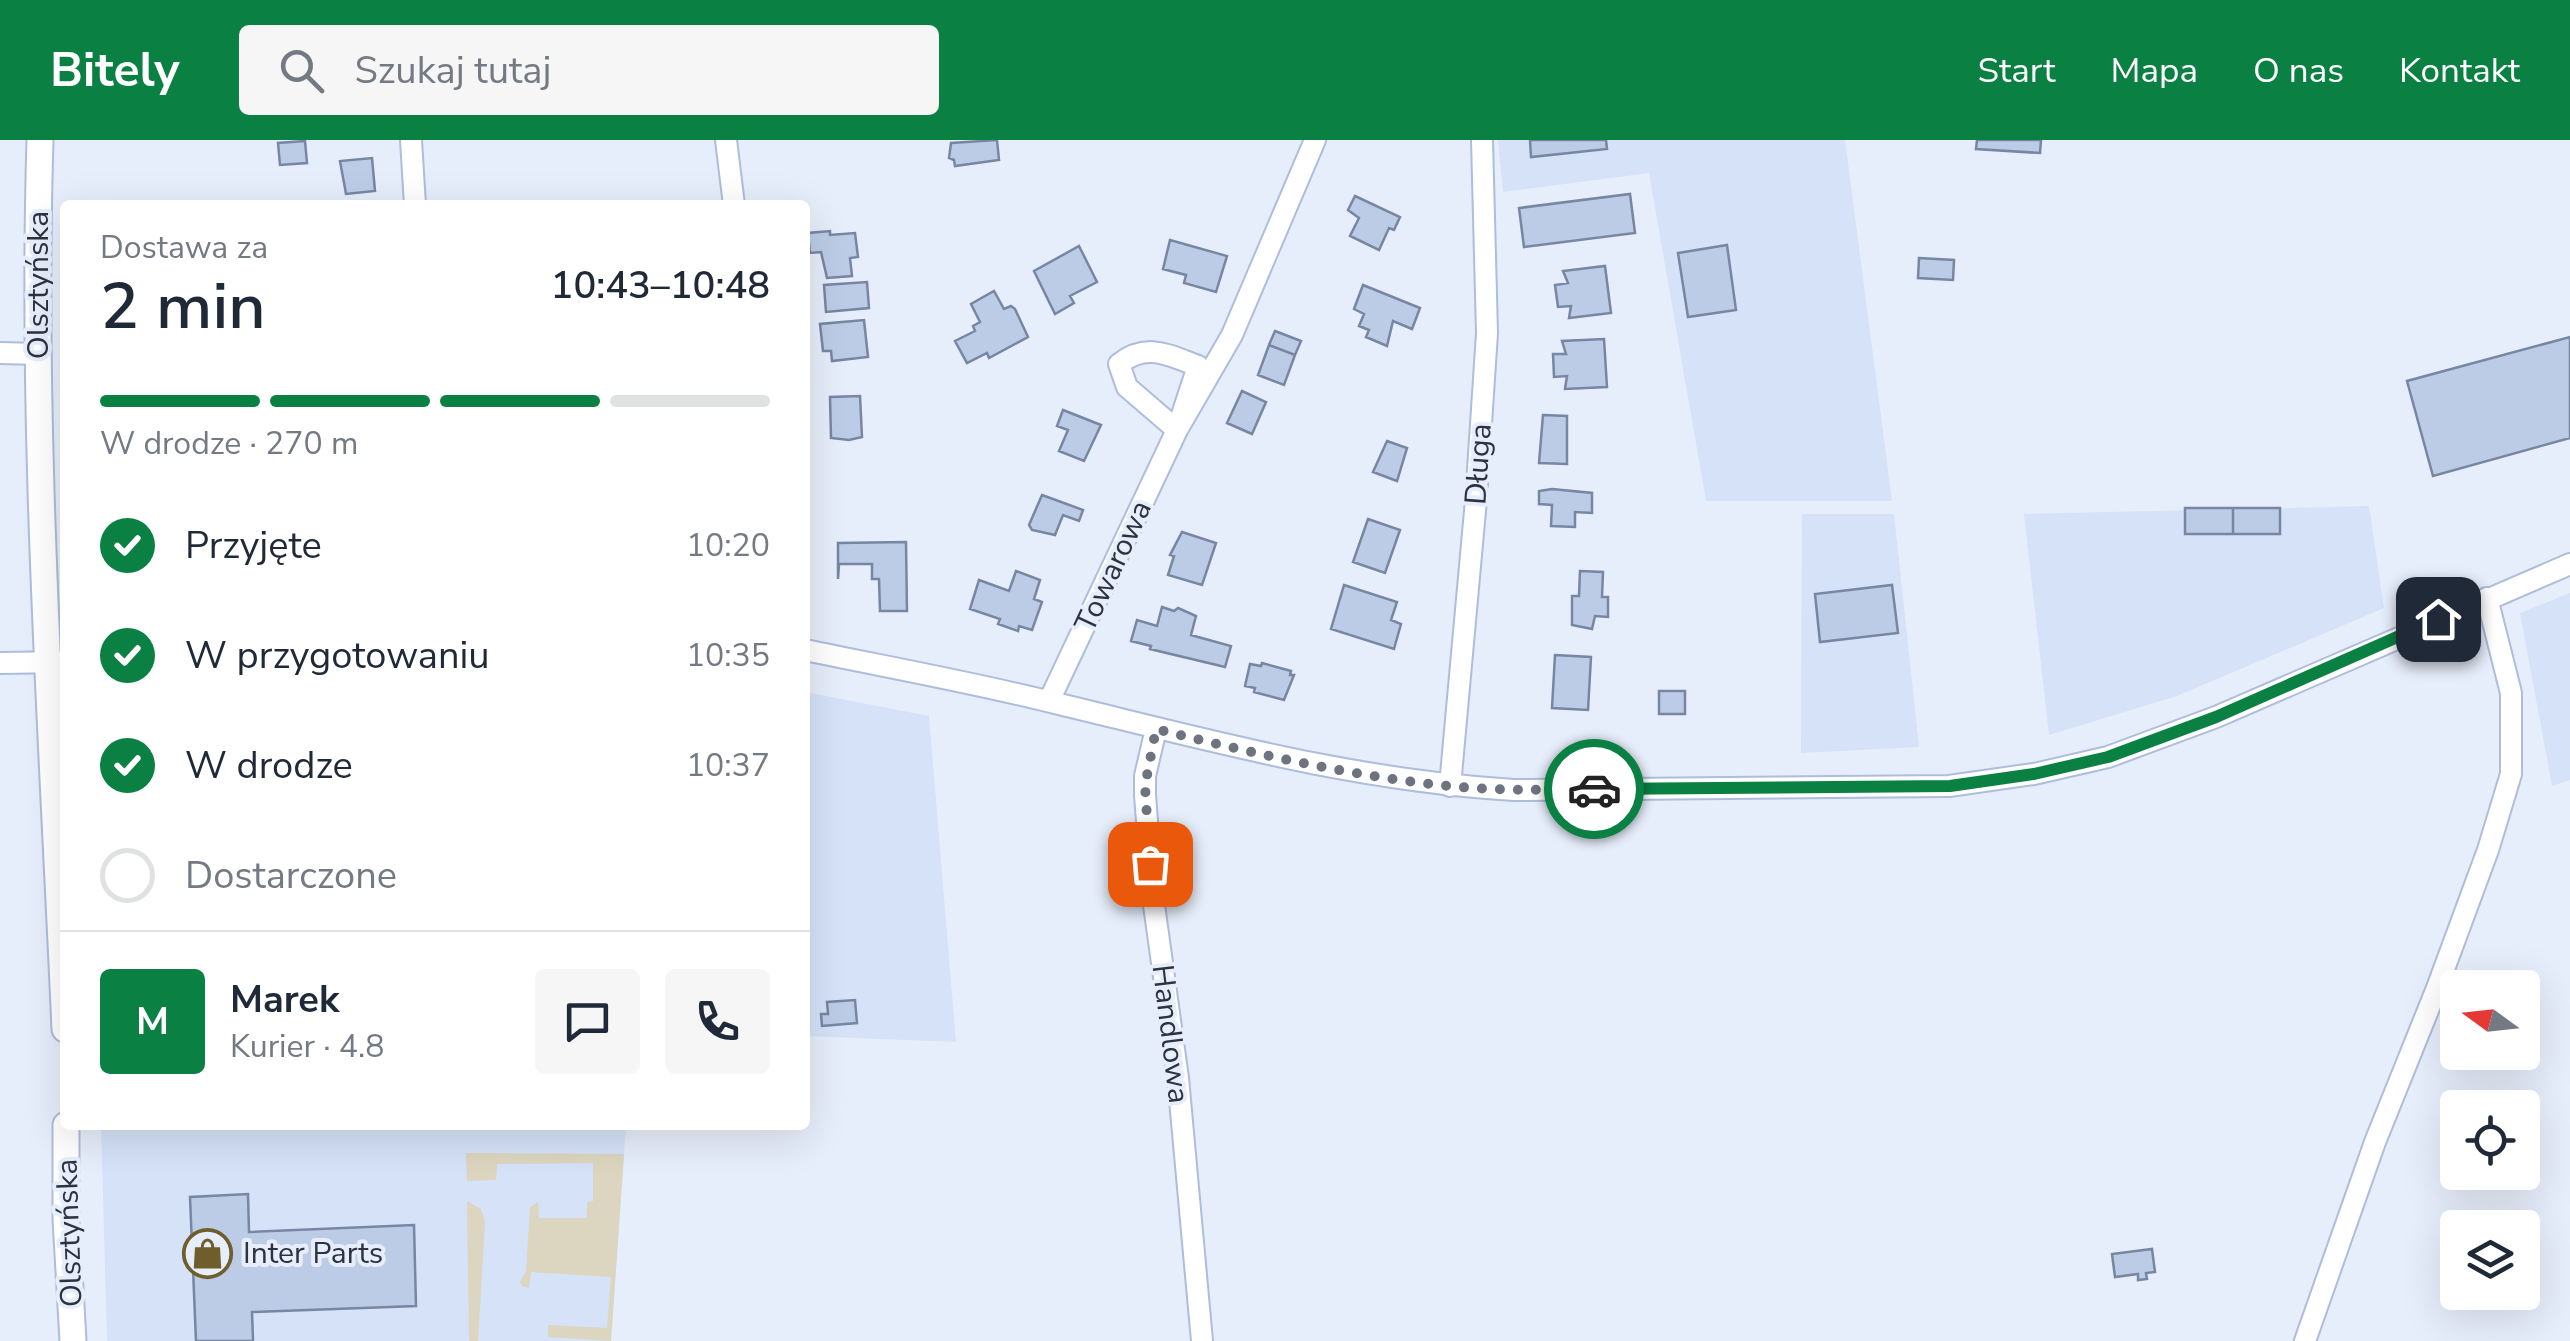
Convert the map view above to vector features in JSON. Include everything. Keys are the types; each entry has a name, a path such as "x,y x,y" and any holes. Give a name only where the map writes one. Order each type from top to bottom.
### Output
{"street":[{"name":"Olsztyńska","path":"40,140 38,354 57,662 60,800"},
{"path":"410,140 415,200"},
{"path":"726,140 733,200"},
{"name":"Towarowa","path":"1049,701 1177,430 1232,335 1316,140"},
{"name":"Długa","path":"1450,786 1487,333 1482,140"},
{"path":"0,353 38,354"},
{"path":"810,651 1049,701 1343,772 1450,786 1514,790 1950,786 2034,774 2108,757 2216,717 2570,564"},
{"path":"2305,1341 2375,1142 2469,902 2511,774 2511,694 2487,598"},
{"path":"0,662 57,662"},
{"name":"Handlowa","path":"1156,729 1146,776 1146,812 1153,898 1180,1096 1202,1341"},
{"name":"Olsztyńska","path":"66,1130 73,1341"}],"shaded area":[{"path":"1498,140 1845,140 1892,501 1706,501 1649,173 1503,192"},
{"path":"2369,506 2384,608 2177,696 2049,735 2024,514"},
{"path":"1802,514 1894,514 1919,747 1801,753"},
{"path":"2570,593 2570,780 2552,786 2520,613"},
{"path":"810,693 929,716 956,1042 810,1036"},
{"path":"101,1130 626,1130 611,1341 107,1341"},
{"path":"466,1153 624,1154 611,1341 548,1337 548,1325 607,1328 611,1277 531,1272 529,1288 520,1281 526,1272 530,1207 538,1202 539,1218 587,1218 587,1202 593,1201 593,1163 497,1164 496,1180 467,1181"},
{"path":"467,1201 481,1209 485,1222 478,1341 469,1341"}],"building":[{"path":"997,140 999,160 955,166 949,158 951,143"},
{"path":"1530,140 1606,140 1607,149 1531,157"},
{"path":"1977,140 2041,140 2040,153 1976,149"},
{"path":"305,141 307,163 280,165 278,143"},
{"path":"372,158 375,191 346,194 340,161"},
{"path":"1630,194 1635,233 1524,247 1519,208"},
{"path":"1355,196 1400,217 1394,230 1389,228 1379,250 1350,236 1359,218 1348,210"},
{"path":"810,233 855,233 858,257 850,258 852,276 827,278 821,252 810,253"},
{"path":"1170,240 1227,256 1216,292 1184,283 1186,275 1163,269"},
{"path":"1727,245 1736,310 1688,317 1678,253"},
{"path":"1079,246 1097,282 1070,296 1074,303 1055,314 1034,271"},
{"path":"1919,258 1954,260 1953,280 1918,278"},
{"path":"1605,266 1611,313 1569,318 1571,306 1558,307 1555,285 1568,283 1563,271"},
{"path":"867,282 869,308 826,312 824,285"},
{"path":"1363,285 1420,308 1412,329 1393,321 1387,346 1366,337 1369,330 1359,326 1364,314 1354,309"},
{"path":"994,291 1004,309 1015,309 1028,337 989,358 987,353 967,363 955,341 975,331 973,326 980,322 971,304"},
{"path":"864,320 868,357 832,361 831,351 823,351 820,324"},
{"path":"1275,331 1301,341 1295,355 1269,345"},
{"path":"2570,337 2570,438 2433,476 2407,381"},
{"path":"1604,339 1607,387 1565,389 1567,376 1554,377 1553,354 1566,354 1562,341"},
{"path":"1269,345 1295,355 1284,385 1258,375"},
{"path":"1242,391 1266,402 1252,434 1227,423"},
{"path":"860,396 862,437 831,438 830,397"},
{"path":"1063,410 1101,425 1084,461 1059,451 1068,430 1057,426"},
{"path":"1543,415 1567,416 1567,464 1539,463"},
{"path":"1387,441 1407,448 1397,481 1373,472"},
{"path":"1539,491 1592,493 1592,513 1575,512 1575,527 1551,526 1552,505 1539,504"},
{"path":"1042,495 1083,510 1079,521 1063,515 1055,535 1032,530 1029,525"},
{"path":"2185,508 2233,508 2233,534 2185,534"},
{"path":"2233,508 2280,508 2280,534 2233,534"},
{"path":"1368,519 1400,530 1385,573 1353,562"},
{"path":"1182,532 1216,543 1202,585 1168,575 1174,556 1170,555"},
{"path":"906,542 907,611 880,611 879,579 872,579 872,564 839,564 838,579 838,543"},
{"path":"1016,571 1040,580 1034,599 1042,602 1032,630 1019,626 1018,631 998,624 1000,619 970,609 979,580 1009,591"},
{"path":"1580,571 1603,572 1602,597 1608,597 1608,617 1595,616 1592,629 1572,625 1572,596 1579,596"},
{"path":"1344,585 1397,602 1391,620 1401,624 1394,649 1331,629"},
{"path":"1892,585 1898,633 1820,642 1815,594"},
{"path":"1162,607 1174,611 1178,608 1196,616 1191,635 1231,646 1225,667 1131,641 1137,620 1157,626"},
{"path":"1555,655 1591,657 1588,710 1552,708"},
{"path":"1262,663 1294,675 1284,700 1245,686 1250,664"},
{"path":"1659,691 1685,691 1685,714 1659,714"},
{"path":"855,1000 857,1023 822,1026 821,1014 828,1014 827,1002"},
{"path":"248,1194 249,1232 414,1225 416,1306 252,1312 253,1341 196,1341 190,1197"},
{"path":"2152,1249 2155,1272 2146,1273 2147,1279 2138,1280 2138,1274 2115,1277 2112,1254"}],"way so far":[{"path":"1150,864 1145,786 1156,729 1343,772 1414,782 1514,790 1594,789"}],"place":[{"name":"Inter Parts","path":"208,1253"}],"route":[{"path":"1594,789 1950,786 2034,774 2108,757 2216,717 2438,619"}]}
